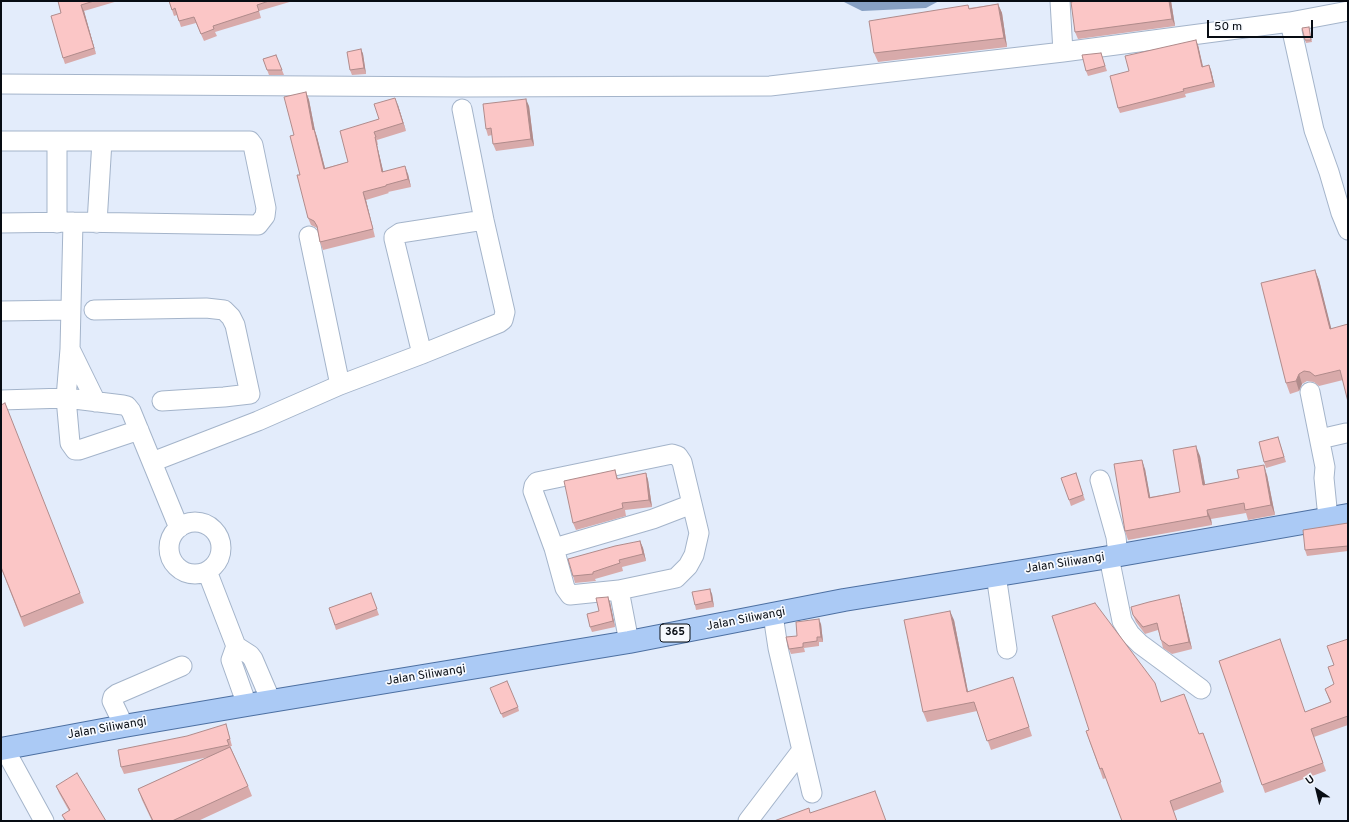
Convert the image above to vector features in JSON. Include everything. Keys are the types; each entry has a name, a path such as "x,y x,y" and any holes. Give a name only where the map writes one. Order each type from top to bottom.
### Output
{"main road":[{"name":"Jalan Siliwangi","path":"2,748 247,705 629,642 844,600 1114,556 1338,516"}],"street":[{"path":"1060,1 1063,52"},
{"path":"1,84 458,87 770,86 1063,52 1290,22 1348,11"},
{"path":"1290,22 1314,130 1348,230"},
{"path":"152,462 258,421 340,385 422,354 499,323 503,320 505,312 484,220 462,109"},
{"path":"1,141 250,141 253,145 266,208 265,216 258,225 65,222 1,223"},
{"path":"57,142 65,222 71,310 70,349 66,398 70,442 75,450 79,450 139,430"},
{"path":"97,223 102,142"},
{"path":"422,354 394,237 400,233 484,220"},
{"path":"309,236 340,385"},
{"path":"94,310 206,308 224,310 231,317 234,325 250,394 258,421"},
{"path":"1,310 71,310"},
{"path":"70,349 96,402"},
{"path":"1310,392 1325,467 1324,478 1338,516"},
{"path":"162,400 224,397 250,394"},
{"path":"1,400 66,398 127,406 131,411 179,528"},
{"path":"1320,440 1346,433"},
{"path":"672,454 678,456 682,462 699,533 694,555 688,566 676,578 620,590 570,596 565,588 554,548 533,491 537,482 672,454"},
{"path":"1100,480 1116,537 1114,556 1122,621 1130,634 1140,644 1201,689"},
{"path":"554,548 653,520 692,504"},
{"path":"189,522 201,522 211,527 218,536 221,553 216,563 207,571 201,573 190,573 184,571 175,564 170,554 170,542 175,532 189,522"},
{"path":"207,571 236,646 250,655 253,659 271,701"},
{"path":"996,575 1007,649"},
{"path":"620,590 629,642"},
{"path":"773,615 778,648 812,793"},
{"path":"236,646 231,660 247,705"},
{"path":"124,726 112,701 113,697 116,694 182,666"},
{"path":"2,748 44,821"},
{"path":"748,821 802,750"}],"water":[{"path":"842,1 939,1 926,8 862,11"}],"building":[{"path":"58,1 94,1 81,5 94,48 63,58 51,16 61,13"},
{"path":"169,1 269,1 257,5 259,11 213,26 214,29 201,34 194,17 179,21 175,8 172,10"},
{"path":"1169,1 1172,19 1075,32 1071,2"},
{"path":"998,4 1004,38 874,53 869,21 968,5 969,9"},
{"path":"1309,27 1311,40 1305,40 1302,28"},
{"path":"1196,40 1202,67 1209,65 1213,82 1118,108 1110,76 1129,71 1125,56"},
{"path":"361,49 364,68 350,70 347,52"},
{"path":"1101,53 1105,66 1086,71 1082,55"},
{"path":"276,55 282,70 267,70 263,59"},
{"path":"306,92 313,130 314,129 324,169 348,162 340,131 379,119 374,104 395,98 403,123 374,132 382,172 405,166 408,179 363,192 373,229 320,242 317,226 314,221 308,218 297,175 300,175 290,136 294,135 284,97"},
{"path":"526,99 531,139 493,144 491,128 486,129 483,104"},
{"path":"1315,270 1330,329 1348,324 1348,402 1340,370 1315,376 1310,372 1304,371 1299,374 1296,381 1286,383 1261,283"},
{"path":"5,403 80,593 21,617 1,567 1,405"},
{"path":"1278,437 1284,457 1264,462 1259,442"},
{"path":"1196,446 1203,485 1239,478 1237,470 1264,465 1271,505 1245,510 1244,503 1207,510 1208,516 1125,531 1114,464 1142,460 1149,498 1180,492 1173,450"},
{"path":"615,470 617,479 646,473 649,500 622,503 623,508 573,523 564,481"},
{"path":"1076,473 1083,495 1069,500 1061,478"},
{"path":"1348,523 1348,546 1305,550 1303,530"},
{"path":"640,541 643,554 619,560 620,563 593,572 593,574 573,576 568,559 615,546"},
{"path":"710,589 712,601 695,605 692,592"},
{"path":"371,593 377,609 335,625 329,608"},
{"path":"1179,595 1189,642 1169,646 1161,640 1157,623 1143,627 1133,615 1131,607"},
{"path":"608,597 613,621 590,627 587,614 599,611 596,598"},
{"path":"1095,603 1155,683 1161,702 1184,694 1199,734 1203,733 1221,782 1170,801 1177,821 1122,821 1102,768 1100,769 1086,731 1089,730 1052,616"},
{"path":"950,611 967,692 1013,677 1029,727 987,741 974,702 923,712 904,620"},
{"path":"819,619 821,637 817,637 817,641 803,643 803,647 789,649 786,637 797,636 796,622"},
{"path":"1280,639 1305,712 1331,702 1325,689 1334,684 1328,667 1334,665 1327,646 1348,639 1348,716 1311,729 1323,763 1262,785 1219,661"},
{"path":"507,681 518,707 501,714 490,688"},
{"path":"226,724 230,739 227,740 229,745 121,767 118,750 187,736"},
{"path":"230,747 248,786 172,821 153,821 138,789"},
{"path":"77,773 106,821 66,821 62,815 70,810 56,786"},
{"path":"875,791 886,821 774,821 809,808 810,813"}]}
